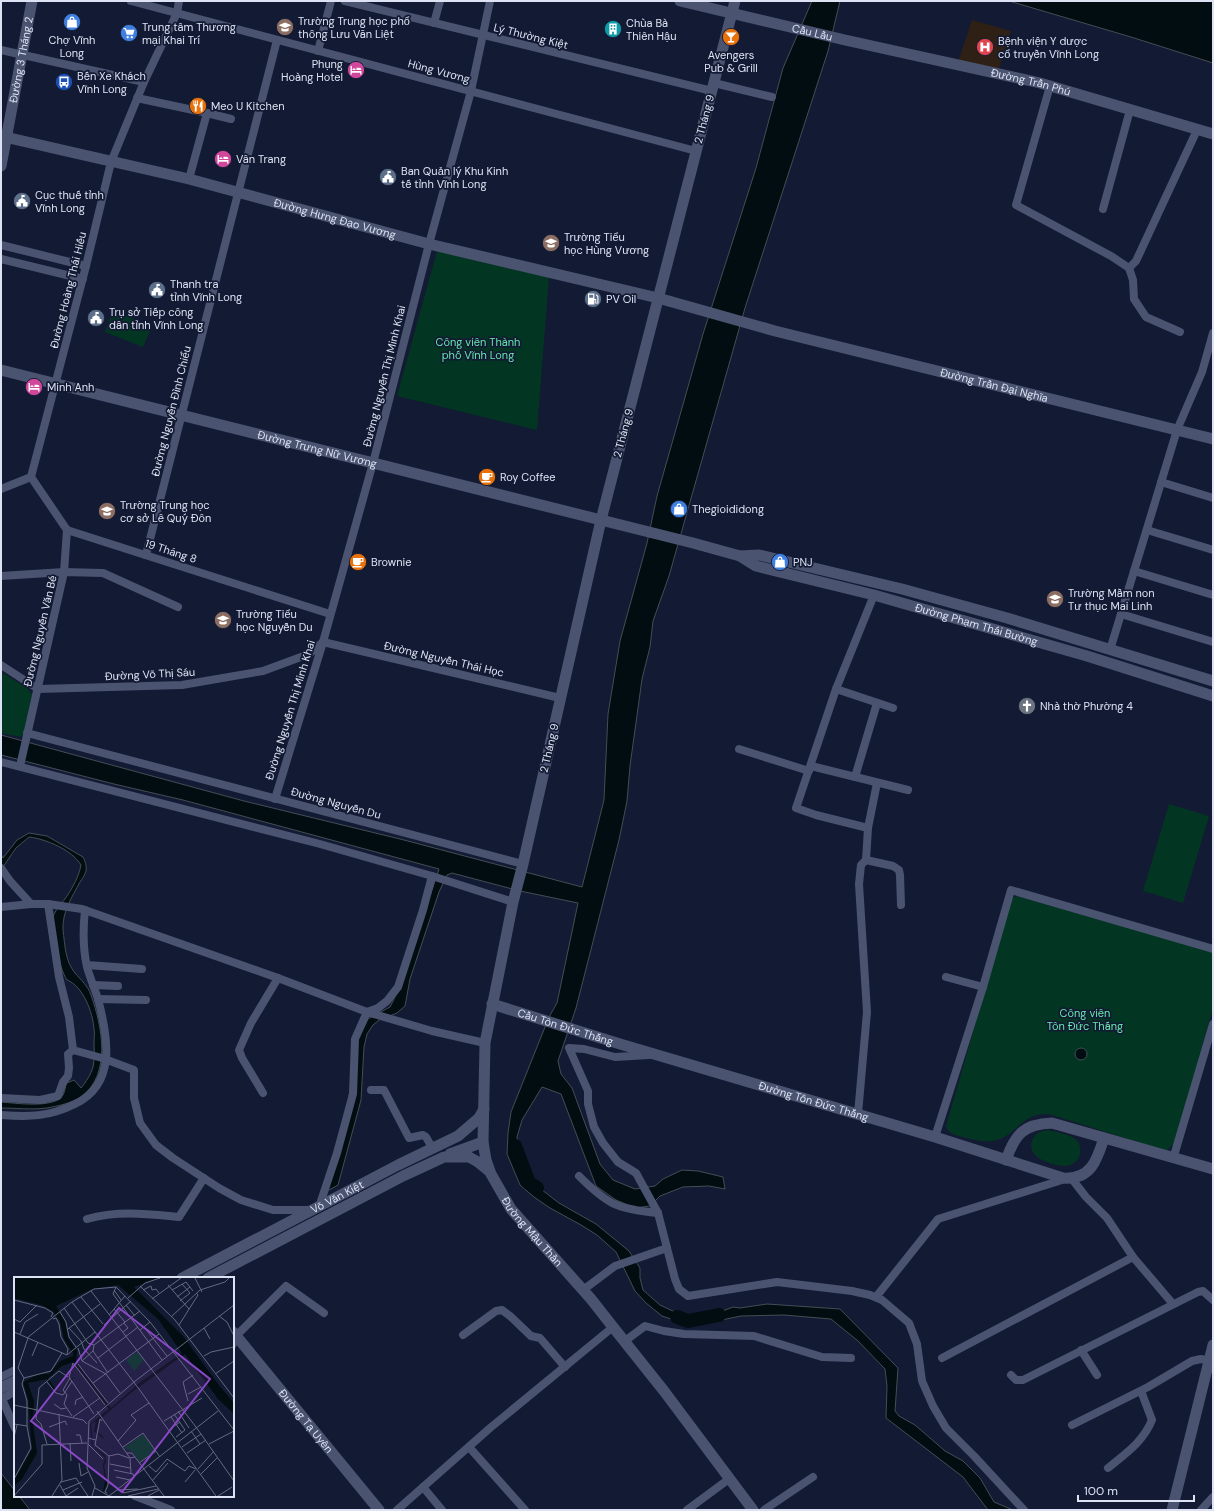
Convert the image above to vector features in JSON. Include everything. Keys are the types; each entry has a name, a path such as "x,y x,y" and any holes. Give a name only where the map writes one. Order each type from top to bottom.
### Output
{"main road":[{"name":"Đường 3 Tháng 2","path":"1,166 4,137 32,1"},
{"name":"Cầu Lầu","path":"680,1 845,40"},
{"name":"2 Tháng 9","path":"514,898 601,520 735,1"},
{"name":"Đường Trần Phú","path":"845,40 1050,86 1213,134"},
{"name":"Đường Hưng Đạo Vương","path":"4,137 238,192 429,244 670,302"},
{"name":"Đường Trần Đại Nghĩa","path":"670,302 775,331 1213,439"},
{"name":"Đường Trưng Nữ Vương","path":"1,370 694,543"},
{"name":"Đường Phạm Thái Bường","path":"694,543 740,556 756,566 874,595 1147,674 1213,696"},
{"name":"Đường Phạm Thái Bường","path":"740,556 759,555 877,583 1007,618 1150,662 1212,678"},
{"path":"874,595 877,583"},
{"path":"1147,674 1150,662"},
{"name":"Đường Mậu Thân","path":"514,898 485,1043 483,1142 490,1172 498,1189 511,1209 614,1327 753,1510"},
{"name":"Cầu Tôn Đức Thắng","path":"492,1004 620,1044"},
{"name":"Đường Tôn Đức Thắng","path":"620,1044 935,1137 1069,1179"},
{"name":"Võ Văn Kiệt","path":"186,1277 460,1134 479,1118 484,1108"},
{"path":"1006,1160 1010,1149 1020,1132 1029,1126 1039,1123 1052,1123 1173,1159 1213,1169"},
{"path":"460,1134 483,1142"},
{"path":"1069,1179 1079,1177 1090,1170 1097,1158 1104,1138"},
{"path":"436,1147 444,1157 483,1142"},
{"name":"Võ Văn Kiệt","path":"210,1277 396,1180 444,1157 469,1157 490,1172"},
{"name":"Đường Tạ Uyên","path":"234,1337 378,1510"},
{"path":"1172,1510 1213,1345"},
{"path":"1,1395 14,1381"}],"street":[{"name":"Hùng Vương","path":"131,1 696,151"},
{"name":"Đường Hoàng Thái Hiếu","path":"31,477 83,279 111,162 144,82 177,12 179,1"},
{"path":"318,51 331,1"},
{"name":"Lý Thường Kiệt","path":"345,1 482,35 713,87 772,97"},
{"path":"434,23 440,1"},
{"name":"Đường Nguyễn Thị Minh Khai","path":"275,799 323,642 373,463 470,91 490,1"},
{"name":"Đường Nguyễn Đình Chiểu","path":"146,555 277,40"},
{"path":"1,50 144,82"},
{"path":"1050,86 1016,205 1111,256 1129,268 1133,280 1134,299 1146,317 1180,332"},
{"path":"137,98 231,119"},
{"path":"1103,208 1130,110"},
{"path":"189,180 207,113"},
{"path":"1129,268 1136,261 1197,130"},
{"path":"1,245 86,266"},
{"path":"1,259 83,279"},
{"path":"1110,650 1177,430 1202,372 1213,333"},
{"path":"1,489 31,477 66,530"},
{"path":"1161,482 1213,498"},
{"name":"19 Tháng 8","path":"66,530 330,614"},
{"name":"Đường Nguyễn Văn Bé","path":"21,764 64,572 66,530"},
{"path":"1147,530 1213,550"},
{"path":"1134,571 1213,595"},
{"path":"1,576 64,572 102,572 178,607"},
{"path":"868,828 816,815 796,808 836,689 874,595"},
{"path":"1121,614 1213,642"},
{"name":"Đường Nguyễn Thái Học","path":"323,642 560,698"},
{"name":"Đường Võ Thị Sáu","path":"38,689 182,685 263,671 309,654 323,642"},
{"path":"1,665 38,689"},
{"path":"836,689 893,708"},
{"path":"855,777 877,703"},
{"name":"Đường Nguyễn Du","path":"27,735 275,799 522,866"},
{"path":"739,749 810,769 855,777 908,790"},
{"path":"1,762 21,764 320,844 463,886 514,898"},
{"path":"858,1114 867,1012 859,884 861,865 866,860 868,828 878,783"},
{"path":"866,860 893,866 898,870 900,875 900,905"},
{"path":"1,868 10,881 31,904"},
{"path":"1,1098 40,1100 58,1096 63,1082 68,1076 68,1054 76,1051 104,1059 134,1070 134,1098 140,1123 156,1145 219,1188 241,1200 273,1210 317,1208 337,1153 353,1094 355,1039 369,1013 387,1001 398,987 423,910 432,876"},
{"path":"935,1137 1011,890 1213,949"},
{"path":"50,904 59,977 70,1018 76,1051"},
{"path":"1,907 50,904 85,910 278,978 396,1022 485,1043"},
{"path":"1,1115 26,1117 43,1116 64,1110 81,1101 96,1089 106,1067 104,1059 106,1034 98,1000 87,965 84,926 85,910"},
{"path":"87,965 142,969"},
{"path":"946,977 982,987"},
{"path":"263,1093 242,1058 239,1050 251,1024 278,978"},
{"path":"93,985 118,986"},
{"path":"98,1000 146,1000"},
{"path":"1173,1159 1213,1024"},
{"path":"655,1054 615,1057 584,1049 569,1048 588,1091 588,1104 594,1127 603,1143 618,1162 636,1173 658,1213 679,1289 688,1296 777,1282 852,1291 882,1300 909,1323 917,1344 922,1381 933,1406 946,1428 1024,1510"},
{"path":"371,1090 384,1090 409,1138 422,1135 436,1147"},
{"path":"579,1176 596,1194 610,1203 629,1210 658,1213"},
{"path":"87,1219 109,1214 122,1213 179,1217 204,1178"},
{"path":"876,1297 938,1219 1069,1179 1108,1218 1134,1257 1173,1304"},
{"path":"583,1290 615,1266 667,1248"},
{"path":"942,1358 1134,1257"},
{"path":"234,1337 286,1286 324,1313"},
{"path":"1011,1375 1016,1380 1023,1380 1198,1292 1203,1291 1213,1300"},
{"path":"463,1335 496,1311 502,1310 531,1336 540,1338 565,1367"},
{"path":"625,1341 645,1326 684,1334 754,1336 822,1357 851,1358"},
{"path":"397,1510 614,1327"},
{"path":"1081,1350 1097,1375"},
{"path":"1072,1425 1141,1390 1192,1361 1201,1359 1209,1360"},
{"path":"1,1377 14,1370"},
{"path":"1108,1468 1140,1440 1150,1425 1152,1420 1141,1390"},
{"path":"14,1391 1,1395 14,1426"},
{"path":"470,1447 525,1510"},
{"path":"764,1510 813,1477"},
{"path":"687,1510 729,1479"},
{"path":"423,1487 442,1510"},
{"path":"138,1497 171,1510"},
{"path":"1201,1510 1213,1497"}],"shaded area":[{"path":"812,1 840,1 828,51 745,308 669,576 653,621 650,647 642,679 630,766 627,801 619,840 576,1008 558,1061 561,1074 572,1088 600,1164 613,1180 635,1189 655,1186 663,1179 682,1170 698,1171 723,1177 725,1189 709,1186 683,1187 660,1196 650,1206 635,1208 616,1200 596,1186 561,1094 542,1087 522,1120 517,1137 523,1170 533,1183 559,1203 596,1224 629,1251 640,1268 640,1278 643,1290 660,1305 692,1320 702,1319 733,1307 740,1308 767,1304 840,1309 898,1368 895,1411 899,1416 915,1425 945,1451 963,1461 980,1478 994,1502 1013,1510 988,1510 963,1477 886,1418 887,1386 885,1369 858,1341 831,1319 784,1315 741,1316 692,1326 662,1316 646,1303 635,1291 616,1252 597,1235 550,1208 520,1185 507,1154 511,1112 549,1017 557,1003 578,903 520,891 452,873 447,875 439,892 410,979 405,1006 397,1013 379,1020 373,1025 367,1034 364,1047 361,1100 338,1185 327,1191 342,1144 357,1041 368,1019 390,1007 399,989 439,869 183,800 1,755 1,735 244,801 404,840 582,887 604,800 608,714 620,641 647,543 657,496 703,334 756,168 783,68"},
{"path":"1009,1 1213,1 1213,63 1131,37"},
{"name":"Bệnh viện Y dược cổ truyền Vĩnh Long","path":"972,20 1011,31 998,71 958,62"},
{"path":"29,833 47,836 83,857 85,862 86,872 68,905 64,917 63,930 69,963 88,989 95,1007 101,1035 101,1063 97,1076 91,1087 81,1097 73,1101 47,1108 1,1108 1,1102 44,1104 52,1102 59,1099 63,1095 67,1083 74,1080 81,1088 91,1072 94,1060 94,1032 92,1015 78,988 67,980 64,974 56,948 53,929 54,914 74,885 81,865 65,850 58,846 43,840 29,837 16,848 3,867 1,865 1,854 3,858 17,840"},
{"path":"1079,1048 1083,1048 1087,1054 1083,1060 1079,1060 1075,1056 1075,1052"},
{"path":"1,1473 14,1490 14,1497 20,1497 30,1510 1,1510"}],"green space":[{"name":"Công viên Thành phố Vĩnh Long","path":"437,251 549,277 537,430 397,396"},
{"path":"113,311 152,326 143,347 105,332"},
{"path":"1,672 27,688 32,694 24,733 21,737 1,733"},
{"path":"1169,804 1209,816 1183,903 1143,891"},
{"name":"Công viên Tôn Đức Thắng","path":"1017,896 1213,952 1213,1008 1174,1144 1167,1150 1049,1114 1033,1116 1007,1135 1000,1139 991,1141 957,1136 952,1134 947,1129 946,1126 1012,898"},
{"path":"1048,1130 1062,1133 1075,1139 1080,1147 1080,1151 1077,1160 1074,1163 1065,1166 1058,1165 1045,1161 1036,1156 1031,1147 1033,1139 1039,1133"}],"waterway":[{"path":"515,1146 529,1183 537,1188"},
{"path":"677,1317 688,1321 719,1315"}],"place":[{"name":"Chợ Vĩnh Long","path":"72,22"},
{"name":"Trường Trung học phổ thông Lưu Văn Liệt","path":"285,27"},
{"name":"Chùa Bà Thiên Hậu","path":"613,29"},
{"name":"Trung tâm Thương mại Khai Trí","path":"129,33"},
{"name":"Avengers Pub & Grill","path":"731,37"},
{"name":"Bệnh viện Y dược cổ truyền Vĩnh Long","path":"985,47"},
{"name":"Phụng Hoàng Hotel","path":"356,70"},
{"name":"Bến Xe Khách Vĩnh Long","path":"64,82"},
{"name":"Meo U Kitchen","path":"198,106"},
{"name":"Vân Trang","path":"223,159"},
{"name":"Ban Quản lý Khu Kinh tế tỉnh Vĩnh Long","path":"388,177"},
{"name":"Cục thuế tỉnh Vĩnh Long","path":"22,201"},
{"name":"Trường Tiểu học Hùng Vương","path":"551,243"},
{"name":"Thanh tra tỉnh Vĩnh Long","path":"157,290"},
{"name":"PV Oil","path":"593,299"},
{"name":"Trụ sở Tiếp công dân tỉnh Vĩnh Long","path":"96,318"},
{"name":"Minh Anh","path":"34,387"},
{"name":"Roy Coffee","path":"487,477"},
{"name":"Thegioididong","path":"679,509"},
{"name":"Trường Trung học cơ sở Lê Quý Đôn","path":"107,511"},
{"name":"Brownie","path":"358,562"},
{"name":"PNJ","path":"780,562"},
{"name":"Trường Mầm non Tư thục Mai Linh","path":"1055,599"},
{"name":"Trường Tiểu học Nguyễn Du","path":"223,620"},
{"name":"Nhà thờ Phường 4","path":"1027,706"}]}
